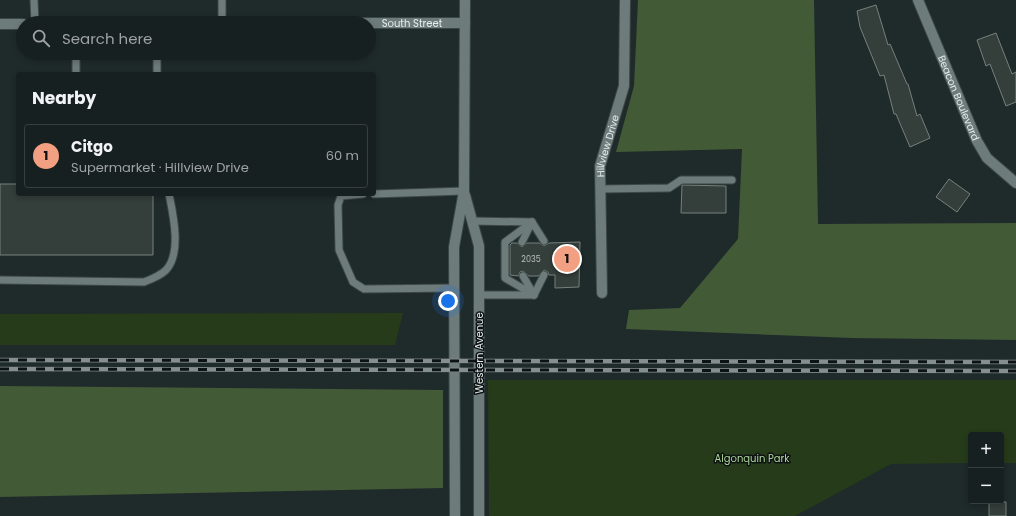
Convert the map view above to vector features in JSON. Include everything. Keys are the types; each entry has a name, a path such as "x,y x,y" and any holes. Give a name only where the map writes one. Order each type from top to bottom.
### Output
{"main road":[{"name":"Western Avenue","path":"454,516 454,247 464,191 465,0"},
{"name":"Hillview Drive","path":"602,293 600,166 624,86 625,0"},
{"name":"Beacon Boulevard","path":"918,0 977,141 987,158 1016,184"},
{"name":"South Street","path":"376,23 465,23"},
{"path":"0,24 16,24"},
{"name":"Western Avenue","path":"464,191 479,246 479,516"}],"lane":[{"path":"34,0 35,16"},
{"path":"222,0 222,16"},
{"path":"76,60 76,72"},
{"path":"157,60 157,72"},
{"path":"600,189 669,188 681,180 732,180"},
{"path":"376,194 464,191"},
{"path":"0,280 144,282 156,278 166,270 173,256 175,226 169,196"},
{"path":"341,196 338,204 339,250 353,282 364,289 454,288"},
{"path":"472,220 532,222"},
{"path":"532,222 544,241"},
{"path":"522,242 532,222"},
{"path":"532,222 505,242 505,278 534,295"},
{"path":"534,295 544,275"},
{"path":"523,276 534,295"},
{"path":"479,296 534,295"}],"green space":[{"path":"638,0 814,0 818,224 1016,223 1016,340 852,338 626,329 629,310 680,308 738,239 742,149 616,152 634,86"},
{"path":"403,313 395,345 0,345 0,314"},
{"name":"Algonquin Park","path":"488,380 1016,380 1016,463 1004,463 1004,432 968,432 968,463 891,464 795,516 489,516"},
{"path":"0,386 443,390 443,488 0,497"}],"building":[{"path":"876,5 888,45 890,44 908,84 917,116 920,114 930,138 910,147 896,114 894,114 884,75 880,76 860,27 857,11"},
{"path":"996,33 1012,74 1016,72 1016,102 1006,106 990,64 986,66 977,40"},
{"path":"949,179 970,194 957,212 936,197"},
{"path":"0,184 16,184 16,196 153,196 153,255 0,255"},
{"path":"682,185 726,186 726,213 681,213"},
{"path":"580,242 579,287 555,288 555,275 549,275 548,272 544,270 538,276 529,276 523,271 520,272 518,276 510,275 510,245 512,243 517,243 522,247 527,243 539,243 544,246 549,243"},
{"path":"1004,502 1006,502 1006,516 989,516 989,504 1004,504"}],"railway":[{"path":"0,360 1016,362"},
{"path":"0,369 1016,371"}],"place":[{"name":"Citgo","path":"567,259"}]}
